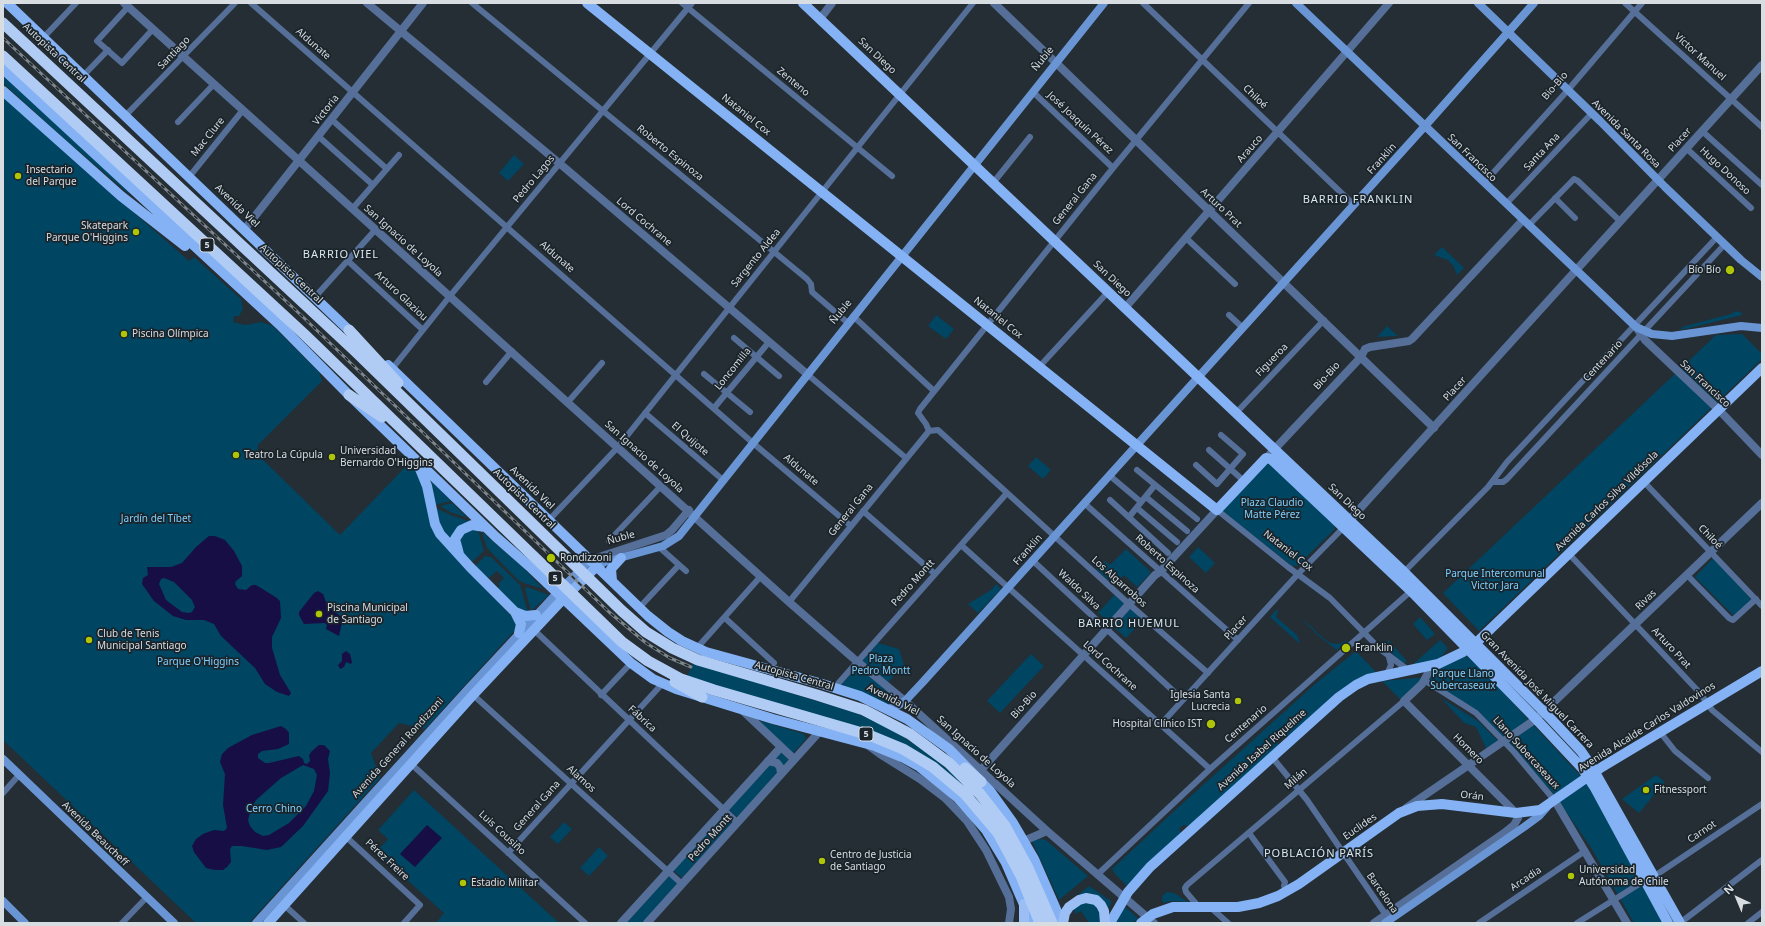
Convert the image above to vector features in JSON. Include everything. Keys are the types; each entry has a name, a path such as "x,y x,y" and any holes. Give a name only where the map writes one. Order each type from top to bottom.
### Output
{"highway":[{"name":"Autopista Central","path":"3,23 277,277 622,611 656,639 698,660 852,706 888,721 937,753 971,783 993,810 1011,848 1052,923"},
{"name":"Autopista Central","path":"3,56 293,324 613,634 634,659 692,683 869,735 903,749 933,767 960,789 1011,848 1040,923"},
{"path":"349,330 406,392 431,426"},
{"path":"349,395 410,436"},
{"path":"634,659 668,679 702,696"},
{"path":"910,734 928,741 940,748 981,782"},
{"path":"1062,923 1065,913 1070,906 1079,900 1086,898 1096,900 1101,904 1104,911 1105,923"},
{"path":"1024,904 1024,923"}],"main road":[{"name":"Avenida Viel","path":"7,3 549,520 591,566 612,581 668,632 697,648 835,687 888,708 919,726 940,741 962,760 998,801 1024,904 1032,923"},
{"name":"Nataniel Cox","path":"587,3 1137,444 1217,510"},
{"name":"San Diego","path":"803,3 1236,413 1347,524 1411,592"},
{"name":"Ñuble","path":"562,595 591,566 659,547 676,538 692,513 723,480 753,443 1104,3"},
{"name":"San Francisco","path":"1296,3 1642,333"},
{"name":"Avenida Santa Rosa","path":"1478,3 1592,113 1657,180 1762,277"},
{"name":"Franklin","path":"888,708 898,706 905,701 1354,205 1534,3"},
{"name":"Avenida Viel","path":"3,69 280,325 349,395 485,527 662,684 773,719 866,743 902,757 938,780 1011,848 1062,923"},
{"path":"3,90 69,151 143,214 194,253 217,267"},
{"path":"1642,333 1672,336 1741,326 1762,328"},
{"name":"Avenida Carlos Silva Vildósola","path":"1472,646 1762,368"},
{"name":"San Diego","path":"1266,458 1273,461 1404,572"},
{"name":"Bio-Bio","path":"1217,510 1266,458"},
{"path":"416,460 427,486 437,529 443,539 516,612 525,616 536,615"},
{"path":"460,556 456,542 459,532 469,525 485,527"},
{"path":"612,581 612,570 621,558"},
{"name":"Gran Avenida José Miguel Carrera","path":"1404,572 1576,762 1592,774"},
{"name":"Gran Avenida José Miguel Carrera","path":"1411,592 1453,635 1472,646 1544,712 1577,747 1649,879 1668,923"},
{"name":"Avenida General Rondizzoni","path":"256,923 281,902 470,692 519,633 536,615 562,595"},
{"name":"Avenida General Rondizzoni","path":"470,692 534,630 562,595"},
{"path":"516,612 521,624 519,633"},
{"path":"1446,661 1454,648 1453,635"},
{"name":"Avenida Isabel Riquelme","path":"1110,923 1124,898 1155,862 1349,689 1368,679 1432,666 1446,661 1472,646"},
{"name":"Avenida Alcalde Carlos Valdovinos","path":"1388,920 1436,884 1536,818 1548,805 1592,774 1762,671"},
{"name":"Avenida Beaucheff","path":"3,759 147,897 171,922"},
{"name":"Orán","path":"1399,814 1417,806 1436,804 1516,813 1534,812 1548,805"},
{"name":"Euclides","path":"1148,921 1168,908 1252,905 1272,899 1288,892 1399,814"},
{"name":"Gran Avenida José Miguel Carrera","path":"1649,879 1680,923"},
{"path":"3,901 24,923"},
{"name":"Avenida General Rondizzoni","path":"268,923 281,902"}],"street":[{"path":"44,38 76,3"},
{"name":"Santiago","path":"126,116 235,3"},
{"name":"Aldunate","path":"251,3 753,443 851,526"},
{"name":"Lord Cochrane","path":"367,3 560,164 906,458"},
{"name":"Victoria","path":"244,230 423,3"},
{"name":"Roberto Espinoza","path":"472,3 809,280 814,294 851,319 934,391"},
{"name":"Zenteno","path":"682,3 690,5 857,148 892,176"},
{"path":"820,19 832,3"},
{"name":"Sargento Aldea","path":"549,520 618,447 973,3"},
{"name":"Arturo Prat","path":"994,3 1324,320 1434,428"},
{"name":"Chiloé","path":"1142,3 1354,205"},
{"name":"General Gana","path":"789,602 928,431 926,424 918,413 920,408 1113,168 1249,3"},
{"name":"Arauco","path":"1125,308 1389,3"},
{"name":"Víctor Manuel","path":"1625,3 1762,127"},
{"name":"Bio-Bio","path":"1484,183 1568,90 1642,3"},
{"path":"126,5 97,40 122,63 153,29"},
{"name":"San Ignacio de Loyola","path":"126,5 692,513 789,602 905,701 1148,921"},
{"name":"Pedro Lagos","path":"392,369 450,296 690,5"},
{"path":"83,76 108,50"},
{"name":"Placer","path":"1161,724 1298,574 1347,524 1686,148 1762,67"},
{"path":"178,122 214,84"},
{"name":"José Joaquín Pérez","path":"1033,92 1113,168"},
{"name":"Mac Clure","path":"189,177 243,110"},
{"name":"Santa Ana","path":"1506,204 1592,113"},
{"path":"331,119 387,169"},
{"path":"1702,131 1762,185"},
{"path":"318,136 373,185"},
{"path":"993,182 1030,138"},
{"name":"Hugo Donoso","path":"1686,148 1751,208"},
{"path":"353,208 399,155"},
{"path":"1526,223 1555,198 1572,180 1576,180 1620,221"},
{"path":"1555,198 1575,218"},
{"name":"Bio-Bio","path":"1266,458 1361,357 1365,349 1409,341 1412,339 1526,223"},
{"path":"315,297 376,229"},
{"name":"Centenario","path":"1404,572 1492,482 1507,462 1717,237"},
{"path":"1186,238 1235,284"},
{"name":"Centenario","path":"1492,482 1503,482 1507,479 1725,244"},
{"name":"Arturo Glaziou","path":"348,261 423,330"},
{"path":"1040,366 1108,292"},
{"path":"1229,314 1243,328"},
{"name":"Figueroa","path":"1236,413 1324,320"},
{"name":"San Francisco","path":"1642,333 1762,455"},
{"path":"734,338 779,376"},
{"name":"Loncomilla","path":"714,408 769,342"},
{"path":"486,382 512,351"},
{"path":"568,402 602,364"},
{"path":"704,374 750,412"},
{"name":"El Quijote","path":"645,412 723,480"},
{"path":"928,431 938,430 1054,536"},
{"path":"1196,465 1217,484 1243,454 1221,435"},
{"path":"1209,450 1244,481"},
{"path":"1137,470 1197,519"},
{"path":"1109,475 1141,502"},
{"name":"Chiloé","path":"1644,482 1762,606"},
{"path":"1129,517 1155,485"},
{"path":"609,541 661,486"},
{"name":"Pedro Montt","path":"835,687 1007,493"},
{"path":"1146,497 1187,531"},
{"path":"1110,500 1168,553"},
{"name":"Roberto Espinoza","path":"1084,503 1238,640"},
{"name":"Rivas","path":"1544,712 1762,503"},
{"path":"1137,508 1176,542"},
{"name":"Bio-Bio","path":"981,770 1157,578 1160,572 1217,510"},
{"name":"Nataniel Cox","path":"1217,510 1330,598 1364,634 1389,657 1408,671"},
{"path":"863,511 935,574"},
{"name":"Ñuble","path":"591,566 666,535 692,513"},
{"name":"Los Algarrobos","path":"1054,536 1208,673"},
{"name":"Lord Cochrane","path":"961,545 1210,769"},
{"path":"659,547 686,571"},
{"name":"Arturo Prat","path":"1569,554 1700,693 1715,714 1762,752"},
{"name":"Waldo Silva","path":"1032,560 1183,700"},
{"path":"640,608 679,565"},
{"path":"1687,575 1733,620 1756,600"},
{"path":"697,648 761,576"},
{"name":"Centenario","path":"1097,875 1210,769 1411,592"},
{"path":"725,618 774,663"},
{"name":"Fábrica","path":"534,630 628,721 737,822"},
{"path":"1387,674 1391,665 1389,657"},
{"path":"601,695 634,659"},
{"name":"Milán","path":"1198,906 1186,894 1186,886 1404,700 1424,680 1432,666"},
{"name":"Llano Subercaseaux","path":"1424,680 1476,713 1503,741 1548,805 1585,851 1627,923"},
{"name":"General Gana","path":"508,853 662,684"},
{"name":"Alamos","path":"470,692 682,884"},
{"name":"Homero","path":"1404,700 1516,813"},
{"name":"Avenida Viel","path":"741,709 794,759"},
{"name":"Euclides","path":"1399,814 1544,712"},
{"name":"Pedro Montt","path":"647,923 820,731"},
{"path":"1660,732 1675,751 1708,778"},
{"path":"866,743 880,754 920,779 945,798 967,820 986,850 1010,904 1009,923"},
{"name":"Pedro Montt","path":"621,923 780,747"},
{"name":"Barcelona","path":"1272,757 1300,789 1388,920"},
{"name":"Luis Cousiño","path":"408,761 585,923"},
{"path":"768,761 777,763 780,767 781,773"},
{"path":"3,793 19,775"},
{"name":"Carnot","path":"1577,923 1649,879 1762,804"},
{"name":"Avenida Alcalde Carlos Valdovinos","path":"1436,884 1511,827 1517,820 1516,813"},
{"path":"986,850 1011,848 1032,836 1047,831"},
{"path":"1249,833 1285,882 1284,886 1288,892"},
{"name":"Pérez Freire","path":"342,834 420,905 404,923"},
{"path":"996,870 1011,848"},
{"name":"Arcadia","path":"1479,923 1585,851"},
{"path":"1680,923 1762,860"},
{"path":"122,923 147,897"},
{"path":"281,902 304,923"},
{"path":"1210,907 1228,923"},
{"path":"1748,923 1762,912"},
{"name":"Avenida Alcalde Carlos Valdovinos","path":"1374,923 1388,920"}],"green space":[{"path":"3,75 129,192 129,194 60,135 3,83"},
{"name":"Parque O'Higgins","path":"3,97 189,261 194,257 241,299 243,309 239,316 234,316 233,322 245,325 261,322 273,326 319,372 322,381 258,445 257,454 340,535 409,463 416,471 445,545 516,621 515,630 425,729 399,723 371,753 380,778 249,923 196,923 3,740"},
{"path":"514,155 524,164 508,181 499,173"},
{"path":"1442,247 1464,268 1457,275 1454,267 1448,260 1434,255"},
{"path":"1736,311 1742,313 1742,315 1681,330 1682,327 1731,314"},
{"path":"936,315 954,329 946,339 928,326"},
{"path":"1387,326 1398,336 1377,337"},
{"name":"Parque Intercomunal Victor Jara","path":"1742,334 1762,354 1762,359 1479,631 1443,593 1716,335"},
{"path":"1036,457 1051,470 1043,479 1028,466"},
{"name":"Plaza Claudio Matte Pérez","path":"1270,463 1334,525 1335,529 1297,566 1292,566 1223,512 1223,508 1265,464"},
{"path":"431,481 451,500 451,501 435,505"},
{"path":"452,503 468,518 450,512 440,506"},
{"path":"438,509 472,522 450,542 441,529"},
{"path":"478,530 484,551 472,562 460,551 459,536 463,531"},
{"path":"481,531 523,567 543,589 518,580 487,548"},
{"path":"1198,547 1215,563 1206,573 1189,557"},
{"path":"1126,549 1150,571 1150,574 1137,587 1124,575 1114,585 1096,570 1105,561 1110,565"},
{"path":"485,556 491,557 520,585 528,612 521,614 497,589 500,586 498,584 504,578 497,571 489,578 481,573 475,566"},
{"path":"1713,558 1752,600 1734,616 1695,577"},
{"path":"996,584 1001,589 978,613 968,604 991,590"},
{"path":"527,587 549,595 531,611 525,589"},
{"path":"1115,594 1144,619 1126,638 1098,613"},
{"path":"1277,609 1278,611 1276,617 1297,635 1300,644 1270,617"},
{"path":"1298,617 1330,643 1338,644 1349,640 1337,650 1317,635"},
{"path":"1420,617 1435,634 1427,640 1413,624"},
{"path":"1388,640 1407,661 1403,665 1385,646"},
{"path":"1440,640 1447,647 1447,650 1441,657 1437,660 1411,666"},
{"name":"Plaza Pedro Montt","path":"878,643 899,649 904,665 883,688 898,701 895,703 886,704 840,686"},
{"path":"1356,651 1375,671 1376,674 1346,686 1287,739 1282,737 1277,741 1279,746 1189,826 1183,825 1179,829 1181,833 1127,886 1115,874 1112,869 1172,813 1315,684"},
{"path":"1031,654 1044,666 1000,713 987,701"},
{"name":"Parque Llano Subercaseaux","path":"1465,655 1477,664 1587,783 1664,923 1634,923 1590,846 1553,793 1511,746 1478,713 1430,682 1434,671"},
{"path":"693,663 856,713 893,730 929,754 953,774 988,812 943,770 687,677"},
{"path":"1424,678 1402,701 1382,681"},
{"path":"1441,698 1478,721 1499,742 1487,750 1476,727 1464,723"},
{"path":"761,721 804,734 806,739 793,753 759,723"},
{"path":"779,750 789,760 737,817 727,808"},
{"name":"Fitnessport","path":"1656,775 1665,782 1639,813 1622,799"},
{"name":"Estadio Militar","path":"414,790 559,923 436,923 444,913 376,852 388,839 378,830"},
{"path":"722,814 732,823 682,878 673,870"},
{"path":"564,822 572,829 558,844 550,837"},
{"path":"1041,839 1046,840 1088,876 1059,900 1032,841"},
{"path":"599,847 608,856 589,876 580,868"},
{"path":"669,876 678,884 643,923 626,923"},
{"path":"1089,886 1111,901 1111,904 1107,910 1095,897 1063,912 1062,908"},
{"path":"1167,892 1174,893 1188,902 1172,901 1165,903 1162,901 1162,896"},
{"path":"1080,902 1099,904 1101,923 1089,923 1081,911 1076,914 1073,909"},
{"path":"1124,906 1138,918 1133,923 1116,923"}],"shaded area":[{"path":"209,536 215,536 225,540 234,551 242,566 242,576 236,581 235,584 238,589 246,590 252,585 256,585 280,601 281,618 272,637 272,648 280,675 291,693 289,696 277,692 265,684 255,668 221,636 214,624 204,620 186,620 173,616 154,601 142,584 143,578 148,575 147,567 171,567 182,563 196,547","holes":["164,578 174,582 192,600 195,607 192,612 182,612 166,600 159,584 161,579"]},
{"name":"Piscina Municipal de Santiago","path":"318,591 323,594 328,607 343,618 339,636 326,629 327,625 325,623 304,624 299,615 299,612 314,593"},
{"path":"346,651 350,654 352,662 351,664 346,662 344,667 340,669 338,665 342,661 342,654"},
{"path":"281,726 289,733 289,744 278,749 262,751 258,754 258,758 265,763 299,756 303,759 304,763 307,764 310,761 309,755 312,751 319,745 324,745 330,751 328,759 330,773 328,791 303,826 281,847 267,850 232,846 230,849 231,862 227,867 223,870 206,868 194,852 192,846 196,839 203,834 214,830 224,831 227,828 223,805 225,774 220,762 222,754 228,748 252,735","holes":["303,765 314,769 317,775 314,791 306,806 289,823 269,835 263,836 255,832 250,826 248,820 251,809 256,800 281,778"]},
{"path":"427,825 442,838 415,867 400,854"}],"railway":[{"path":"3,38 303,317 609,612 646,643 670,658 691,667"}],"place":[{"name":"Insectario del Parque","path":"18,176"},
{"name":"Skatepark Parque O'Higgins","path":"136,232"},
{"name":"Bío Bío","path":"1730,270"},
{"name":"Piscina Olímpica","path":"124,334"},
{"name":"Teatro La Cúpula","path":"236,455"},
{"name":"Universidad Bernardo O'Higgins","path":"332,457"},
{"name":"Rondizzoni","path":"551,558"},
{"name":"Piscina Municipal de Santiago","path":"319,614"},
{"name":"Club de Tenis Municipal Santiago","path":"89,640"},
{"name":"Franklin","path":"1346,648"},
{"name":"Iglesia Santa Lucrecia","path":"1238,701"},
{"name":"Hospital Clínico IST","path":"1211,724"},
{"name":"Fitnessport","path":"1646,790"},
{"name":"Centro de Justicia de Santiago","path":"822,861"},
{"name":"Universidad Autónoma de Chile","path":"1571,876"},
{"name":"Estadio Militar","path":"463,883"}],"district":[{"name":"BARRIO FRANKLIN","path":"1358,200"},
{"name":"BARRIO VIEL","path":"341,255"},
{"name":"BARRIO HUEMUL","path":"1129,624"},
{"name":"POBLACIÓN PARÍS","path":"1319,854"}],"park label":[{"name":"Jardín del Tíbet","path":"156,519"},
{"name":"Cerro Chino","path":"274,809"}]}
